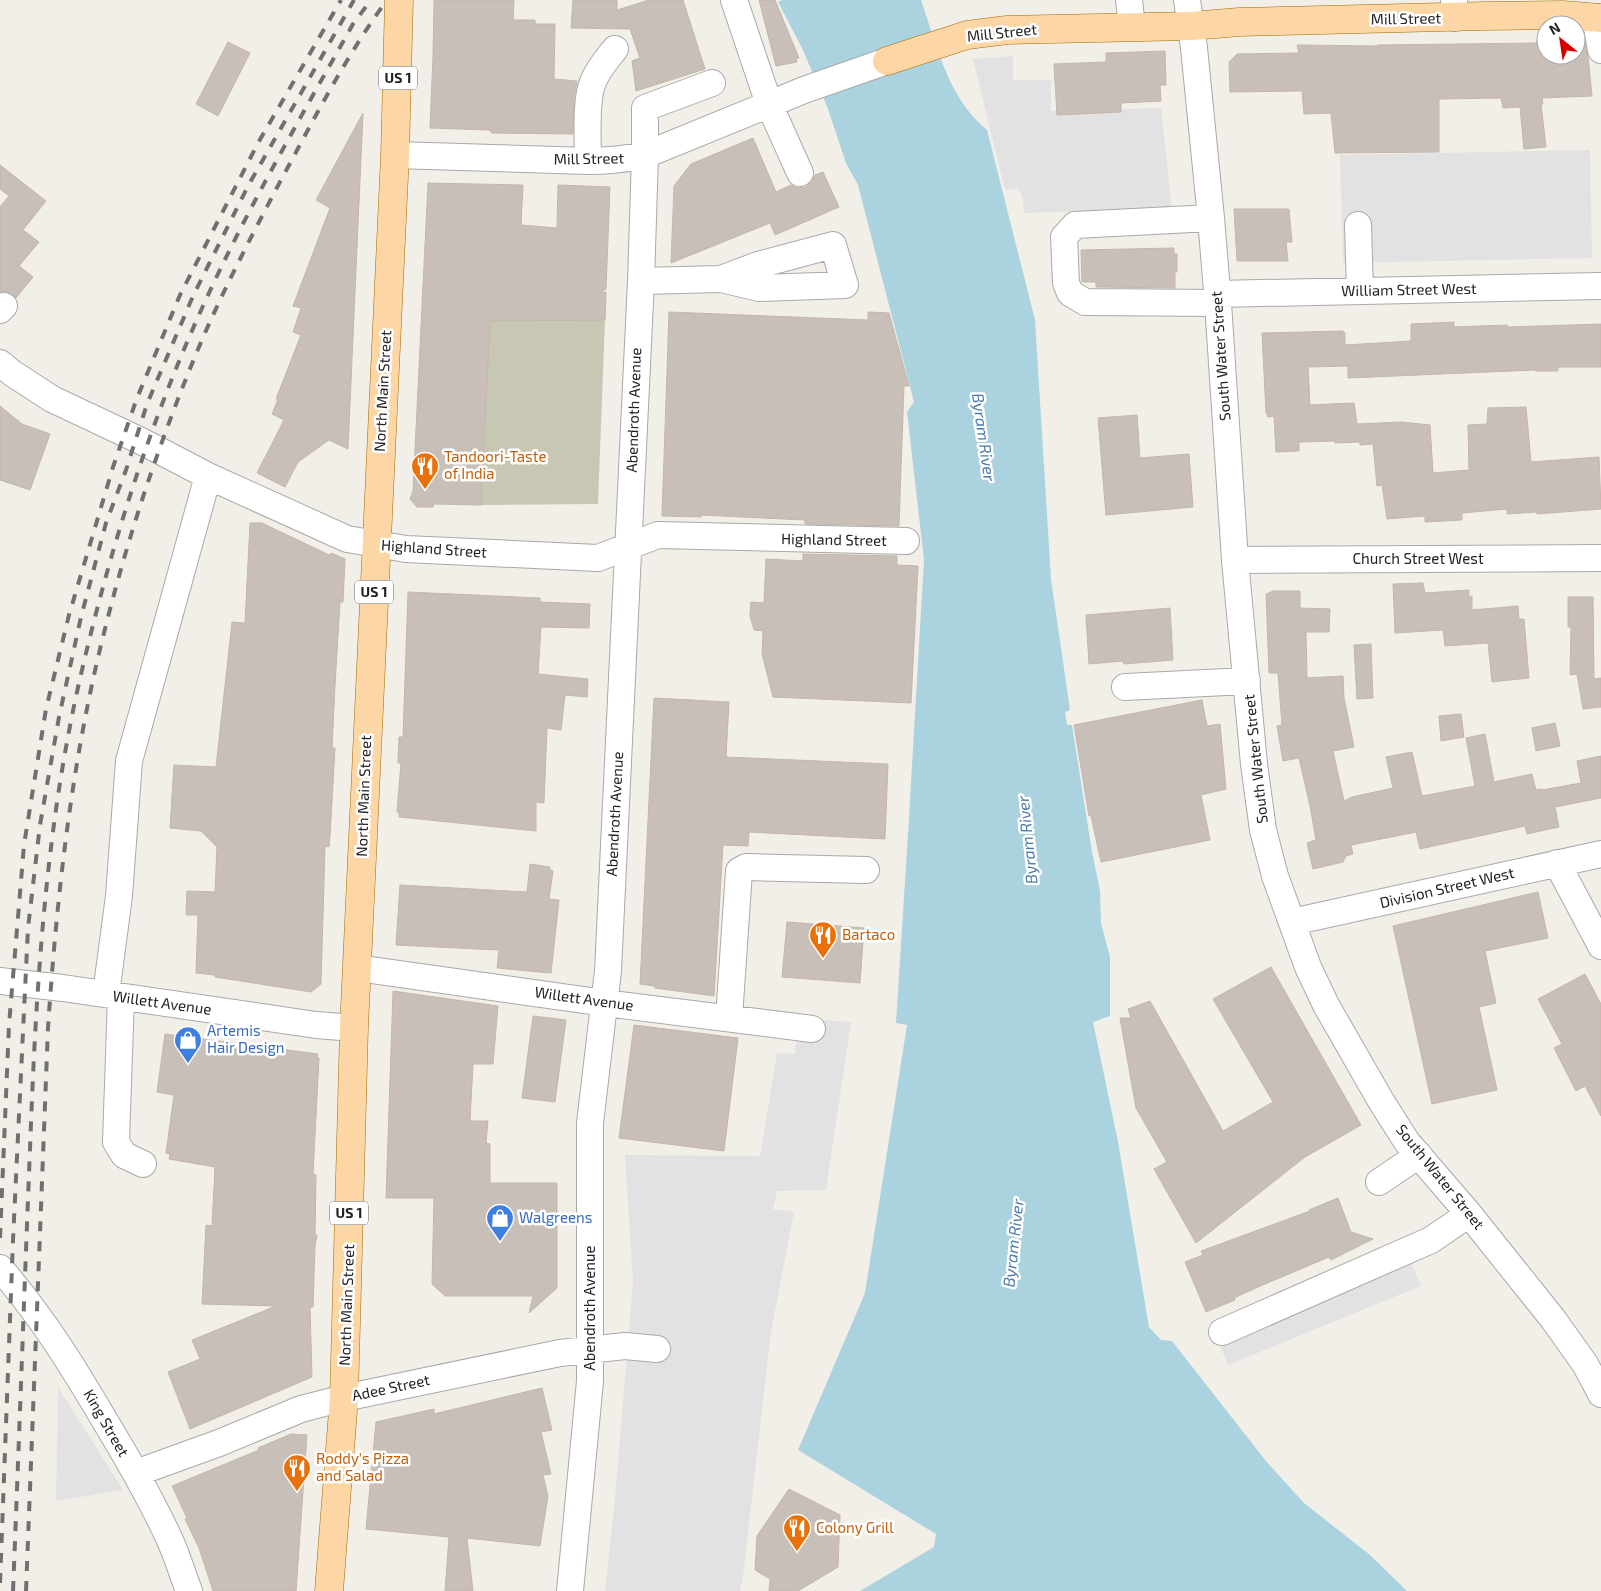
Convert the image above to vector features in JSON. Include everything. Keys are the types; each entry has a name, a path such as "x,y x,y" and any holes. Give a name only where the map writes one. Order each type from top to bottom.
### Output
{"main road":[{"name":"North Main Street","path":"329,1591 344,1398 354,1028 395,156 399,0"},
{"name":"Mill Street","path":"887,62 967,35 1007,30 1132,27 1189,13 1239,22 1455,9 1495,16 1598,17"}],"street":[{"path":"734,0 769,104 800,173"},
{"path":"1129,0 1132,27"},
{"name":"South Water Street","path":"1189,13 1218,298 1235,560 1254,764 1263,830 1275,876 1308,968 1326,1005 1381,1101 1407,1142 1470,1214 1553,1319 1585,1364 1601,1394"},
{"path":"1598,17 1601,50"},
{"path":"588,161 589,107 592,83 602,65 615,49"},
{"name":"Mill Street","path":"395,156 612,161 645,155 804,90 887,62"},
{"name":"Abendroth Avenue","path":"570,1591 590,1381 590,1123 608,971 640,281 645,108 712,82"},
{"name":"William Street West","path":"1211,218 1075,226 1064,237 1066,283 1070,293 1085,302 1360,291 1601,286"},
{"path":"1358,225 1360,291"},
{"path":"640,281 721,279"},
{"name":"Highland Street","path":"0,363 52,399 208,476 347,539 406,549 598,558 658,535 906,541"},
{"path":"143,1164 124,1155 116,1142 113,996 129,761 208,476"},
{"name":"Church Street West","path":"1235,560 1601,558"},
{"path":"1125,687 1247,681"},
{"name":"Division Street West","path":"1292,922 1601,854"},
{"path":"1557,863 1601,946"},
{"path":"729,1018 739,871 746,867 866,870"},
{"name":"Willett Avenue","path":"357,968 605,1003 812,1029"},
{"name":"Willett Avenue","path":"0,981 316,1025 354,1028"},
{"path":"1379,1182 1419,1155"},
{"path":"1222,1332 1431,1240 1470,1214"},
{"name":"King Street","path":"0,1268 27,1299 52,1334 136,1473 170,1540 189,1591"},
{"name":"Adee Street","path":"136,1473 219,1443 301,1409 344,1398 560,1353 625,1346 657,1349"}],"shaded area":[{"path":"1013,56 1013,80 1051,80 1051,111 1161,108 1172,209 1024,213 1022,195 1017,188 1005,190 973,59"},
{"path":"1590,150 1592,258 1343,263 1340,155"},
{"path":"490,320 605,320 598,504 481,505"},
{"path":"799,1018 851,1022 826,1190 777,1191 773,1209 794,1212 771,1332 740,1591 605,1591 615,1498 633,1282 625,1155 760,1156 777,1053 795,1054"},
{"path":"1411,1262 1421,1286 1228,1365 1218,1341"},
{"path":"58,1387 123,1490 56,1501"}],"water":[{"name":"Byram River","path":"782,0 921,0 945,70 953,87 962,103 987,130 1035,320 1051,579 1070,710 1065,712 1067,725 1072,725 1100,891 1101,923 1110,957 1110,1016 1093,1022 1118,1142 1149,1327 1161,1340 1172,1341 1266,1461 1304,1503 1370,1555 1407,1591 860,1591 934,1547 936,1534 798,1450 865,1293 907,1025 896,1023 924,560 907,412 914,402 858,185 846,163 828,109 802,48 778,2"}],"building":[{"path":"434,0 514,0 513,20 535,20 535,24 555,24 554,79 577,81 574,98 573,134 492,133 489,130 430,128"},
{"path":"573,0 617,0 617,10 649,0 683,0 705,69 636,91 632,61 640,58 630,29 571,28"},
{"path":"759,0 775,0 799,58 796,59 797,62 776,66"},
{"path":"228,42 250,53 218,116 196,104"},
{"path":"1536,43 1536,65 1586,65 1586,48 1592,96 1542,98 1546,147 1524,149 1520,107 1503,108 1501,98 1439,99 1439,152 1335,153 1331,113 1304,114 1302,91 1230,92 1229,62 1237,54 1299,53 1297,45"},
{"path":"1165,51 1166,85 1160,85 1161,101 1121,103 1121,112 1057,115 1054,64 1106,62 1106,53"},
{"path":"363,113 348,449 329,440 298,462 285,487 257,473 284,420 272,414 301,335 293,332 301,308 293,306 330,208 316,200"},
{"path":"753,138 776,192 791,185 798,188 806,187 812,182 815,175 823,172 839,207 775,235 770,223 671,263 674,186 691,164"},
{"path":"0,165 46,201 23,230 39,242 19,266 33,277 16,298 8,292 0,292 0,207 9,196 0,189"},
{"path":"428,183 523,185 521,225 557,228 558,185 610,187 606,289 600,292 606,292 605,320 490,321 481,505 434,504 433,507 417,507 410,499 413,491"},
{"path":"1234,209 1289,209 1292,242 1286,242 1288,261 1237,261"},
{"path":"1174,248 1174,254 1177,254 1175,288 1096,287 1096,282 1082,282 1081,250"},
{"path":"669,312 868,320 868,312 889,313 909,386 904,386 899,526 805,524 805,520 701,515 701,517 662,516"},
{"path":"1454,322 1454,327 1601,324 1601,367 1558,367 1558,371 1535,370 1348,378 1348,366 1308,367 1310,405 1354,403 1357,424 1401,422 1430,425 1433,473 1469,470 1468,425 1487,424 1488,408 1526,407 1531,462 1599,457 1601,509 1537,514 1537,512 1507,514 1507,509 1462,513 1462,520 1425,522 1425,516 1387,519 1382,485 1377,486 1373,444 1360,445 1360,442 1335,443 1335,441 1299,442 1299,451 1276,452 1274,416 1268,417 1266,412 1262,333 1343,331 1345,333 1345,345 1411,341 1411,324"},
{"path":"0,406 22,424 50,434 30,490 0,480"},
{"path":"1137,415 1140,458 1189,454 1193,507 1106,515 1098,418"},
{"path":"250,523 262,523 329,555 331,553 345,559 343,602 340,602 335,685 332,748 335,748 330,836 329,847 325,846 321,984 311,992 196,973 198,915 186,915 187,891 215,892 217,847 201,831 170,828 174,765 216,767 232,622 245,623"},
{"path":"803,554 897,556 897,565 918,566 911,703 773,697 762,654 763,631 754,630 750,616 751,602 764,603 766,559 803,561"},
{"path":"1423,583 1425,593 1469,590 1469,597 1472,596 1472,610 1518,606 1519,619 1524,619 1529,678 1492,682 1488,643 1445,646 1443,630 1395,633 1393,584"},
{"path":"1273,591 1300,591 1300,608 1330,609 1329,632 1306,632 1307,678 1343,676 1344,698 1354,747 1333,751 1344,801 1352,797 1393,788 1386,757 1412,752 1422,796 1475,786 1466,738 1485,734 1494,782 1532,774 1536,790 1581,783 1577,761 1601,756 1601,798 1555,807 1559,827 1527,834 1525,826 1420,849 1416,832 1351,845 1353,854 1346,856 1343,862 1313,869 1307,843 1316,840 1310,806 1299,758 1283,761 1277,726 1282,725 1278,673 1269,673 1266,594"},
{"path":"408,592 540,598 540,602 590,604 589,628 541,627 538,674 588,679 587,697 565,695 561,730 547,728 544,803 536,802 536,831 399,817 399,812 397,812 401,763 398,763 399,737 403,737"},
{"path":"1568,597 1593,597 1594,679 1601,678 1601,707 1583,709 1577,674 1570,675 1571,627 1568,627"},
{"path":"1170,608 1173,660 1124,664 1123,661 1089,664 1086,615"},
{"path":"1371,644 1373,698 1357,699 1354,645"},
{"path":"654,698 729,702 726,757 888,764 885,839 749,832 748,846 723,845 714,996 655,988 654,986 640,984"},
{"path":"1202,700 1207,726 1220,724 1226,789 1201,795 1210,840 1101,862 1091,816 1089,816 1074,725"},
{"path":"1461,714 1464,737 1441,741 1439,716"},
{"path":"1555,723 1560,746 1536,751 1532,728"},
{"path":"530,864 550,867 550,870 553,871 549,899 559,900 551,973 497,968 499,950 396,945 400,885 527,892"},
{"path":"1538,892 1548,938 1485,951 1496,1003 1479,1007 1497,1090 1432,1104 1393,926"},
{"name":"Bartaco","path":"787,922 864,928 860,983 782,977"},
{"path":"1271,967 1361,1125 1305,1157 1196,1243 1154,1169 1167,1162 1136,1108 1120,1018 1131,1018 1128,1009 1150,1001 1223,1131 1273,1102 1213,999"},
{"path":"1585,974 1601,1004 1601,1116 1585,1086 1576,1091 1554,1048 1562,1044 1538,999"},
{"path":"393,991 498,1006 493,1064 473,1064 470,1121 488,1121 486,1143 490,1144 490,1183 557,1183 557,1288 529,1313 533,1296 445,1296 432,1284 434,1198 386,1198"},
{"path":"533,1016 566,1020 555,1102 522,1098"},
{"path":"634,1025 738,1038 724,1151 619,1138"},
{"path":"165,1034 318,1054 317,1058 319,1058 313,1174 316,1175 315,1235 317,1235 313,1307 310,1307 312,1377 190,1429 168,1372 200,1359 192,1340 276,1306 202,1304 206,1225 212,1226 215,1167 169,1159 170,1154 166,1153 174,1095 157,1092"},
{"path":"1338,1198 1351,1232 1373,1239 1331,1260 1329,1257 1258,1287 1234,1298 1235,1300 1206,1312 1185,1262 1203,1255 1201,1251 1310,1211"},
{"path":"542,1388 552,1430 541,1432 551,1474 543,1475 548,1496 540,1546 467,1538 473,1591 445,1591 449,1537 366,1529 376,1422 434,1409 434,1414"},
{"path":"291,1434 307,1435 296,1591 213,1591 199,1548 172,1486 259,1450 258,1448"},
{"name":"Colony Grill","path":"789,1489 840,1515 838,1567 798,1591 769,1591 770,1579 755,1570 757,1536"}],"railway":[{"path":"0,1238 9,1025 24,845 46,709 69,615 113,467 137,398 180,295 258,143 341,0"},
{"path":"0,1583 13,1240 28,928 40,825 59,717 81,617 106,523 126,470 147,404 193,296 248,186 354,0"},
{"path":"13,1591 32,1089 39,969 44,908 59,789 69,729 82,670 119,531 149,439 184,350 220,270 256,199 353,24 371,0"},
{"path":"26,1591 48,1028 61,876 75,775 94,675 115,591 146,488 170,420 206,332 248,244 318,111 344,65 387,0"}],"place":[{"name":"Tandoori-Taste of India","path":"425,490"},
{"name":"Bartaco","path":"823,959"},
{"name":"Artemis Hair Design","path":"188,1064"},
{"name":"Walgreens","path":"500,1242"},
{"name":"Roddy's Pizza and Salad","path":"297,1492"},
{"name":"Colony Grill","path":"797,1552"}]}
